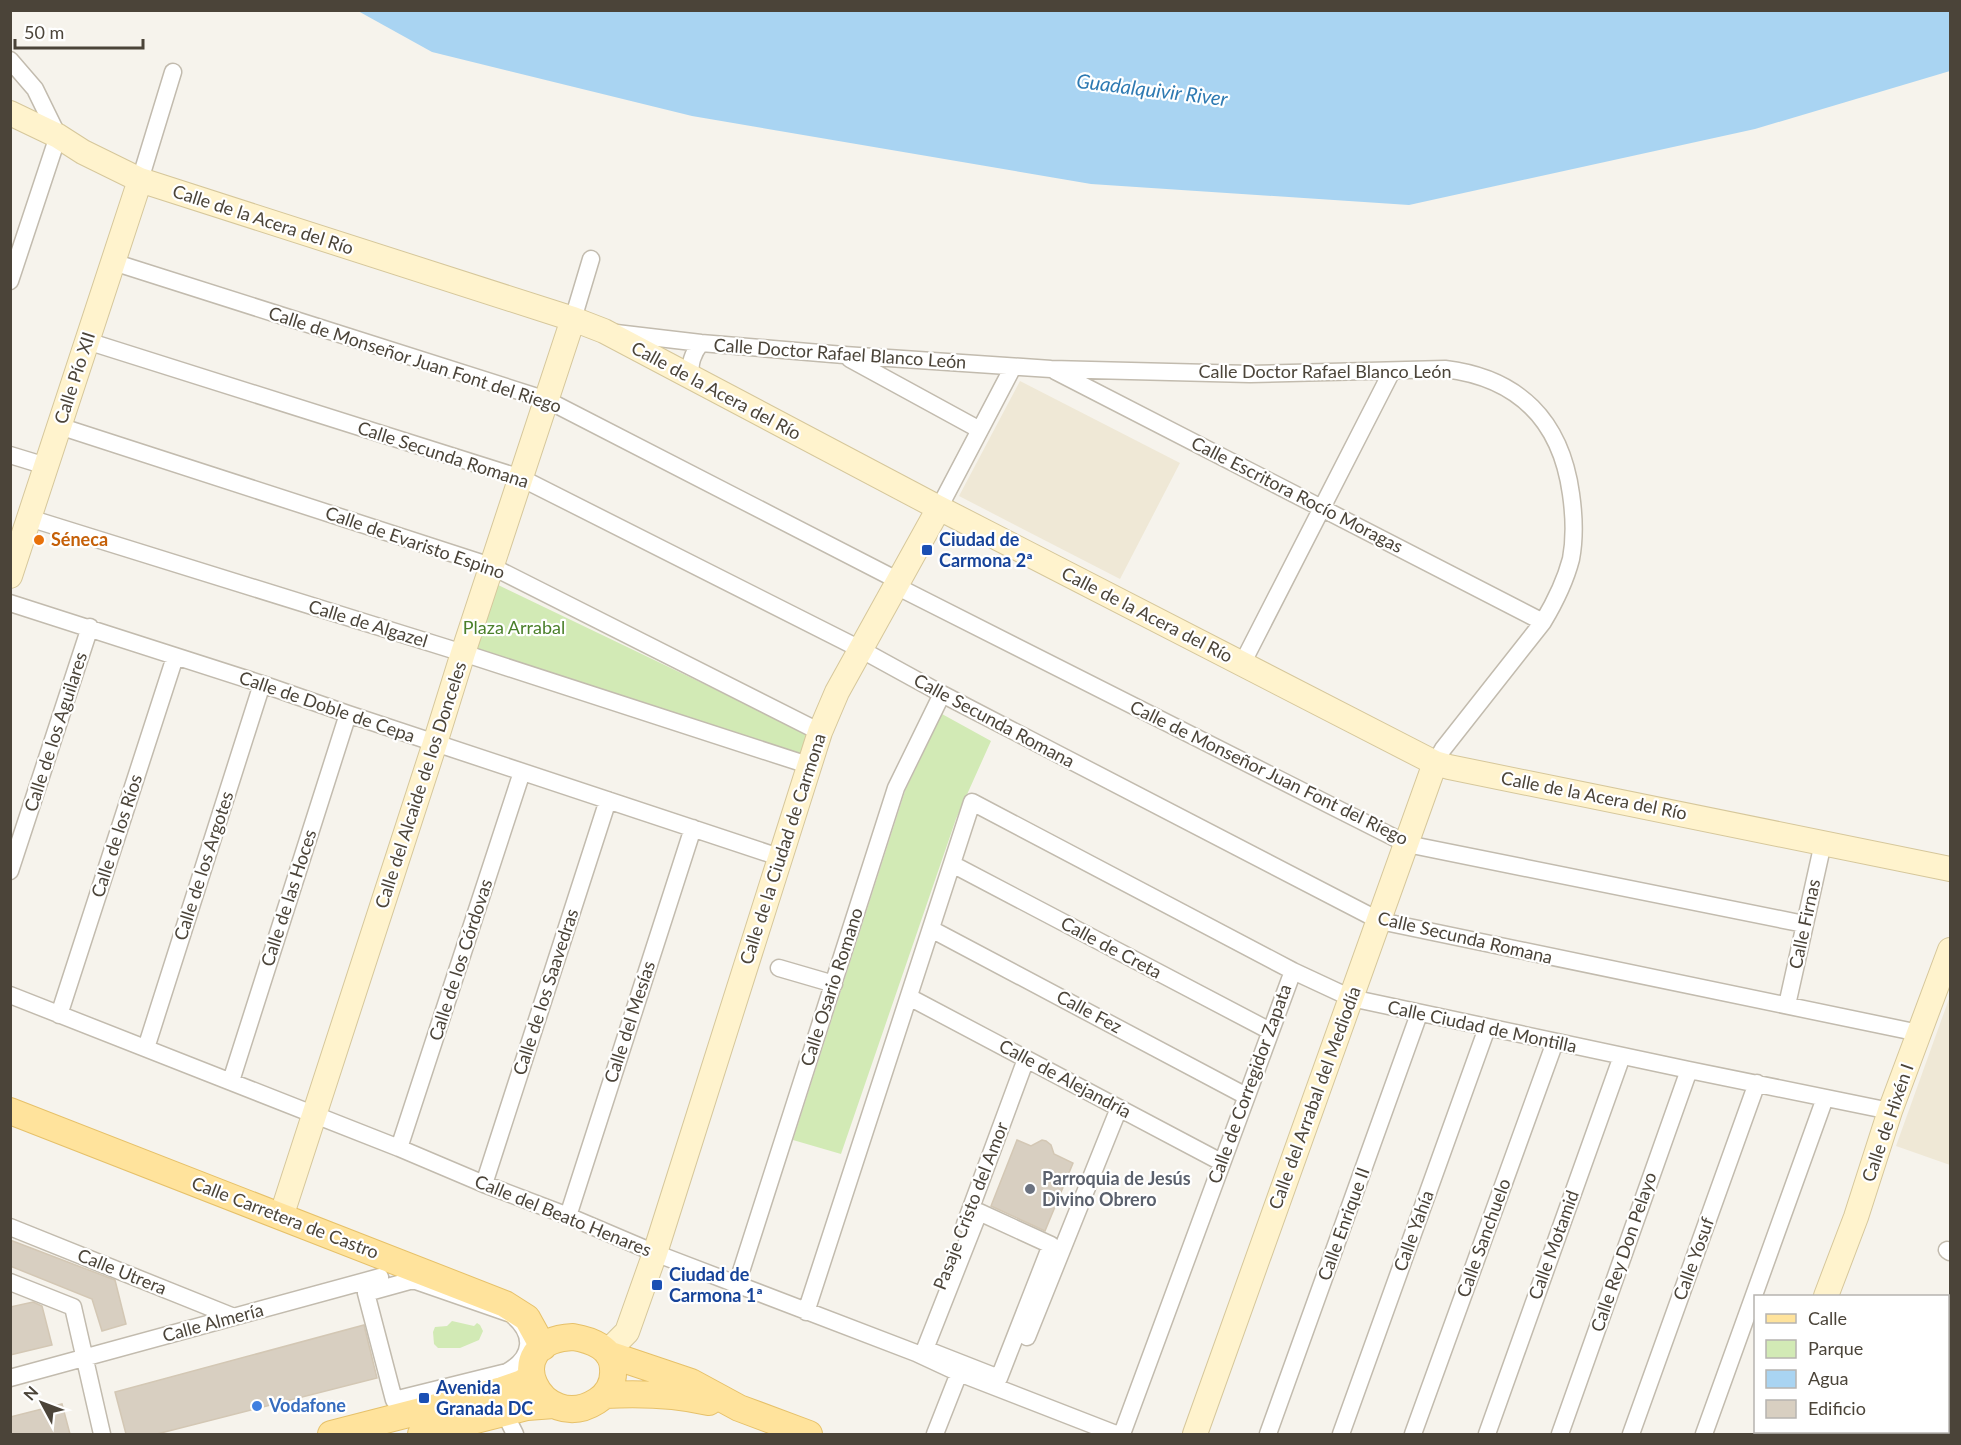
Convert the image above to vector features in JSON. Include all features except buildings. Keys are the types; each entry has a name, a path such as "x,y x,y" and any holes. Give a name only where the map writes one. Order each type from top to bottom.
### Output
{"main road":[{"name":"Calle Carretera de Castro","path":"10,1111 414,1268 512,1309 527,1318 543,1347"},
{"path":"554,1405 538,1391 531,1377 532,1363 534,1356 543,1347 562,1338 573,1337 592,1342 607,1353 691,1382 739,1408 809,1434"},
{"path":"421,1434 527,1407 554,1405 575,1409 588,1406 605,1395 612,1384 614,1371 607,1353"},
{"path":"331,1434 502,1390 531,1377"},
{"path":"605,1395 645,1393 687,1397 739,1408"}],"street":[{"path":"10,60 35,89 58,135 10,281"},
{"path":"140,180 173,72"},
{"name":"Calle de la Acera del Río","path":"10,113 58,135 83,152 140,180 604,331 939,508 1435,762 1449,767 1950,869"},
{"name":"Calle Pío XII","path":"13,561 140,180"},
{"path":"573,320 591,259"},
{"name":"Calle de Monseñor Juan Font del Riego","path":"113,262 547,400 898,584 1407,844 1804,924"},
{"name":"Calle del Alcaide de los Donceles","path":"281,1217 491,566 573,320"},
{"name":"Calle Doctor Rafael Blanco León","path":"604,331 701,344 1051,369 1250,374 1445,369 1474,374 1506,387 1535,410 1548,427 1564,460 1573,506 1574,531 1571,558 1555,602 1543,622 1435,762"},
{"name":"Calle Secunda Romana","path":"87,341 521,478 860,649 942,694 1380,921 1592,967 1919,1033"},
{"name":"Calle Doctor Rafael Blanco León","path":"690,377 692,358 701,344"},
{"path":"844,355 980,430"},
{"name":"Calle de la Ciudad de Carmona","path":"607,1353 627,1332 655,1253 820,732 837,692 898,584 1013,367"},
{"name":"Calle Escritora Rocío Moragas","path":"1051,369 1543,622"},
{"path":"1242,664 1392,371"},
{"name":"Calle de Evaristo Espino","path":"59,426 491,566 820,732"},
{"path":"10,455 46,466"},
{"name":"Calle de Algazel","path":"29,518 463,653 808,765"},
{"name":"Calle de Doble de Cepa","path":"10,603 90,627 779,857"},
{"name":"Calle de los Aguilares","path":"10,871 90,627"},
{"name":"Calle de los Ríos","path":"59,1015 175,657"},
{"name":"Calle de los Argotes","path":"146,1048 262,684"},
{"name":"Calle Osario Romano","path":"737,1284 896,788 942,694"},
{"name":"Calle de las Hoces","path":"231,1081 348,714"},
{"name":"Calle del Arrabal del Mediodía","path":"1195,1434 1435,762"},
{"name":"Calle de los Córdovas","path":"399,1148 522,772"},
{"name":"Calle de los Saavedras","path":"484,1184 608,800"},
{"name":"Calle Ciudad de Montilla","path":"952,864 972,802 1293,971 1350,998 1689,1071 1890,1111"},
{"name":"Calle del Mesías","path":"568,1216 693,828"},
{"name":"Calle Firnas","path":"1787,1005 1823,843"},
{"path":"806,1312 952,864"},
{"name":"Calle de Creta","path":"952,864 1270,1031"},
{"name":"Calle Fez","path":"931,929 1246,1096"},
{"name":"Calle de Hixén I","path":"1826,1295 1856,1217 1890,1111 1950,950"},
{"path":"779,968 834,984"},
{"name":"Calle de Corregidor Zapata","path":"1122,1434 1293,971"},
{"name":"Calle del Beato Henares","path":"10,995 315,1114 655,1253 916,1353 958,1373 1116,1434"},
{"name":"Calle de Alejandría","path":"909,997 1221,1162"},
{"name":"Calle Enrique II","path":"1268,1434 1419,1014"},
{"name":"Calle Yahía","path":"1341,1434 1487,1028"},
{"name":"Calle Sanchuelo","path":"1413,1434 1555,1042"},
{"name":"Calle Motamid","path":"1486,1434 1622,1056"},
{"name":"Pasaje Cristo del Amor","path":"916,1353 1026,1059"},
{"name":"Calle Rey Don Pelayo","path":"1560,1434 1689,1071"},
{"name":"Calle Yosuf","path":"1631,1434 1756,1083"},
{"path":"1754,1295 1825,1098"},
{"path":"1006,1390 1119,1108"},
{"path":"979,1212 1051,1245 999,1378 926,1349 979,1212"},
{"name":"Calle Utrera","path":"10,1227 234,1317"},
{"name":"Calle Almería","path":"10,1378 414,1268"},
{"path":"413,1280 511,1314 526,1332 529,1344 525,1357 518,1366 507,1372 394,1400 366,1293 413,1280"},
{"path":"10,1281 73,1307 102,1434"},
{"path":"1704,1434 1754,1295"},
{"path":"935,1434 958,1373"}],"shaded area":[{"path":"1020,381 1180,463 1120,579 959,496"},
{"path":"1950,996 1950,1165 1896,1146"}],"green space":[{"name":"Plaza Arrabal","path":"492,582 810,735 798,762 471,646"},
{"path":"942,714 991,741 956,819 841,1154 793,1140 905,791"},
{"path":"452,1321 474,1326 477,1323 480,1325 483,1331 479,1340 460,1348 438,1348 434,1344 435,1327 447,1326"}],"water":[{"name":"Guadalquivir River","path":"1950,10 1950,71 1755,129 1409,205 1091,184 692,116 432,52 358,11"}],"place":[{"name":"Séneca","path":"39,540"},
{"name":"Ciudad de Carmona 2ª","path":"927,550"},
{"name":"Parroquia de Jesús Divino Obrero","path":"1030,1189"},
{"name":"Ciudad de Carmona 1ª","path":"657,1285"},
{"name":"Avenida Granada DC","path":"424,1398"},
{"name":"Vodafone","path":"257,1406"}]}
